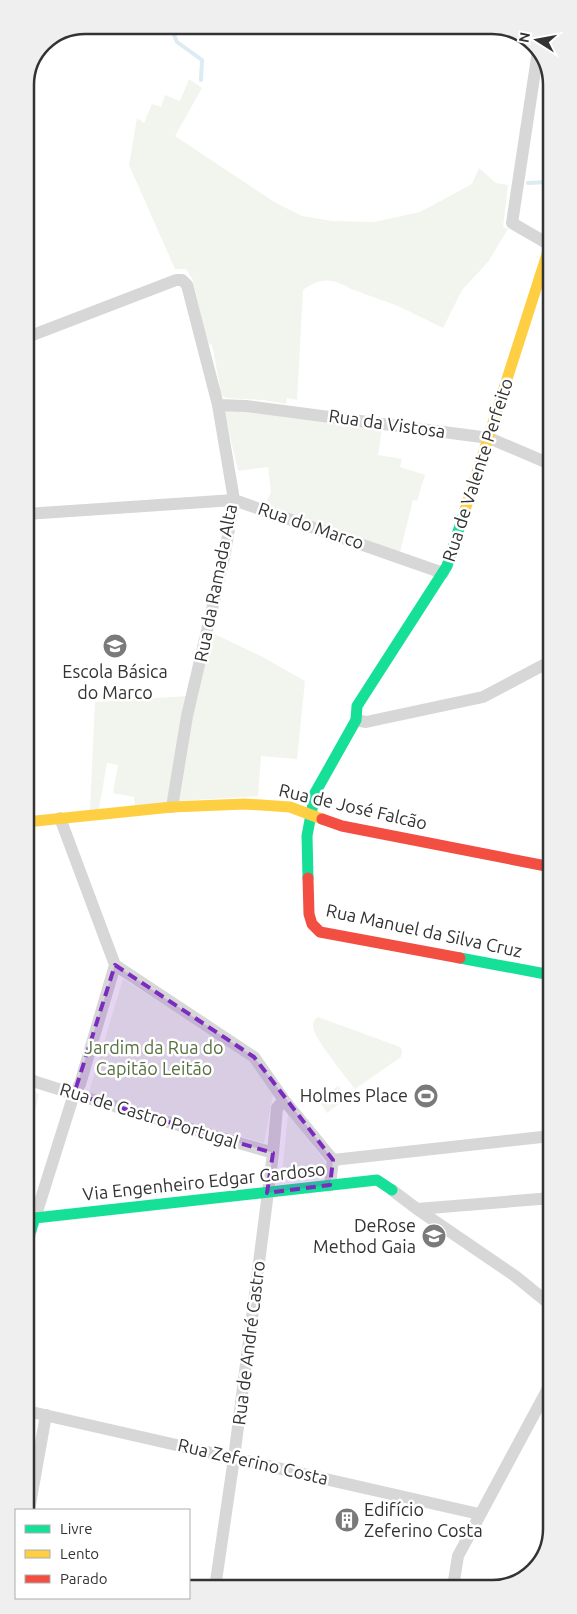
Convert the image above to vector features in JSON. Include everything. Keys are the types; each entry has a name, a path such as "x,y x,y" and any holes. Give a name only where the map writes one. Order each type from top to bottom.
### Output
{"street":[{"name":"Rua de Valente Perfeito","path":"536,65 512,223 543,241"},
{"name":"Rua de Valente Perfeito","path":"311,814 315,793 356,720 358,706 448,566 543,267"},
{"name":"Rua da Ramada Alta","path":"34,335 176,280 182,280 186,285 218,405 234,500 224,558 187,716 172,807"},
{"name":"Rua da Vistosa","path":"218,405 246,406 489,438 543,461"},
{"name":"Rua do Marco","path":"34,513 234,500 443,573"},
{"path":"356,720 366,722 482,697 543,664"},
{"name":"Rua de José Falcão","path":"34,821 172,807 245,804 290,807 342,826 543,865"},
{"name":"Rua Manuel da Silva Cruz","path":"311,814 307,836 309,914 312,924 320,932 543,974"},
{"path":"60,818 115,967 254,1057 284,1100 333,1160 330,1185"},
{"path":"34,1217 74,1094 80,1084 115,967"},
{"name":"Rua de Castro Portugal","path":"34,1081 273,1153"},
{"name":"Rua de André Castro","path":"217,1580 273,1153 277,1108 284,1100"},
{"path":"333,1160 543,1137"},
{"name":"Via Engenheiro Edgar Cardoso","path":"34,1226 267,1193 377,1180 392,1190"},
{"path":"392,1190 515,1276 543,1299"},
{"path":"417,1209 543,1199"},
{"path":"453,1580 458,1556 543,1397"},
{"name":"Rua Zeferino Costa","path":"34,1413 479,1514"},
{"path":"34,1482 46,1416"}],"highlighted area":[{"path":"115,965 254,1057 333,1160 330,1185 267,1193 273,1153 74,1094"}],"green space":[{"path":"189,79 202,88 175,136 276,203 302,216 332,221 374,222 420,212 472,184 479,168 496,183 508,185 503,227 508,229 488,262 462,290 443,328 398,306 332,281 321,281 303,290 297,400 287,398 286,404 263,400 226,398 220,394 212,345 207,343 192,288 193,280 186,269 175,269 129,165 137,118 144,123 152,104 161,107 165,95 180,101"},
{"path":"245,408 382,428 378,455 402,459 400,467 425,475 417,501 413,500 400,552 265,505 271,492 268,467 238,471 224,410"},
{"path":"210,632 261,656 305,681 297,759 261,756 258,796 179,801 186,744"},
{"path":"188,696 167,803 135,806 134,797 113,793 118,765 107,763 99,809 90,810 95,702"},
{"name":"Jardim da Rua do Capitão Leitão","path":"123,979 252,1060 273,1095 264,1143 89,1092"},
{"path":"318,1017 400,1047 402,1050 401,1057 355,1089 316,1035 313,1024"},
{"path":"338,1086 347,1098 327,1113 319,1101"},
{"path":"34,1091 39,1094 34,1116"},
{"path":"288,1113 328,1166 282,1175"}],"waterway":[{"path":"174,34 177,42 202,60 201,80"},
{"path":"528,183 543,182"}],"traffic: fast":[{"path":"308,878 307,836 315,793 356,720 357,706 447,566 465,510"},
{"path":"460,958 543,974"},
{"path":"34,1221 35,1218 377,1180 392,1190"}],"traffic: slow":[{"path":"465,510 543,267"},
{"path":"34,821 172,807 245,804 290,807 322,819"}],"traffic: jam":[{"path":"322,819 342,826 543,865"},
{"path":"308,878 309,914 312,924 320,932 460,958"}],"place":[{"name":"Escola Básica do Marco","path":"115,646"},
{"name":"Holmes Place","path":"426,1096"},
{"name":"DeRose Method Gaia","path":"434,1236"},
{"name":"Edifício Zeferino Costa","path":"347,1520"}]}
